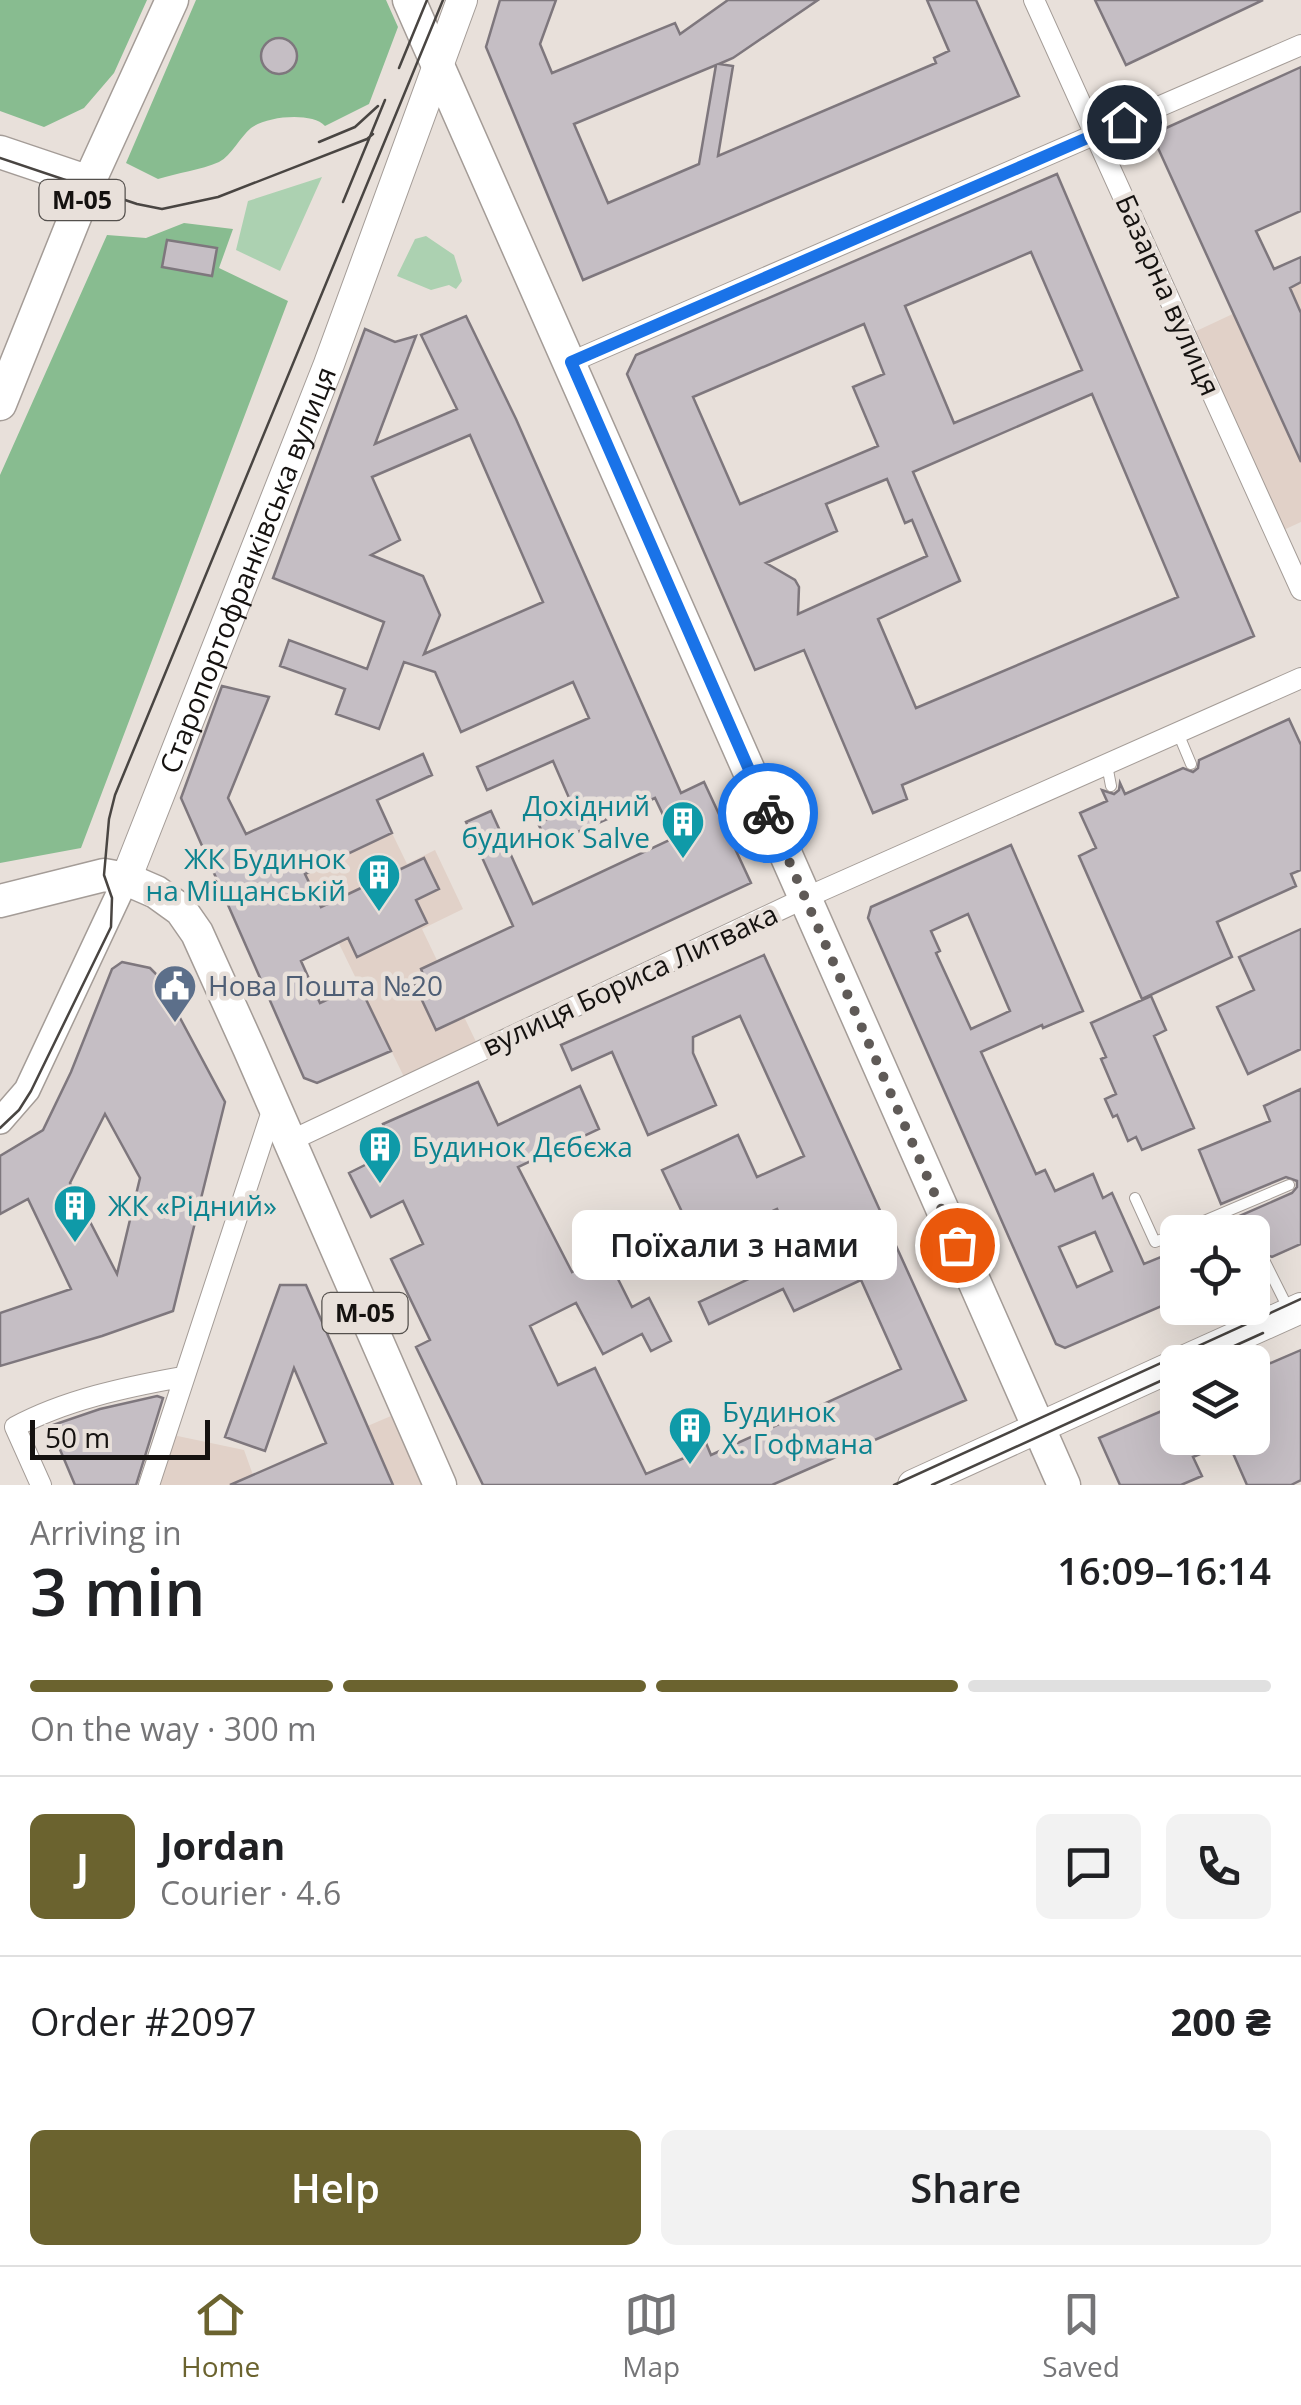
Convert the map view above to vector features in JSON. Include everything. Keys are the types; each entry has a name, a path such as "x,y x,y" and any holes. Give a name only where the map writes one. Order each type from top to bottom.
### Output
{"main road":[{"name":"М-05","path":"0,404 89,182 172,0"},
{"path":"409,0 1064,1485"},
{"name":"Старопортофранківська вулиця","path":"126,879 329,364 462,0"},
{"path":"0,152 89,182"},
{"name":"М-05","path":"0,901 104,875 126,879 171,901 197,933 440,1485"},
{"path":"1219,1345 1296,1310"},
{"path":"913,1485 1160,1372"}],"street":[{"name":"Базарна вулиця","path":"1034,0 1301,590"},
{"path":"571,362 1301,45"},
{"name":"вулиця Бориса Литвака","path":"290,1141 805,898 1301,678"},
{"name":"Старопортофранківська вулиця","path":"0,1121 27,1090 126,879"},
{"path":"148,1485 274,1105"},
{"path":"41,1485 15,1428 35,1416 134,1386 182,1378"}],"lane":[{"path":"1178,732 1191,764"},
{"path":"1107,764 1111,786"},
{"path":"1218,1215 1289,1186"},
{"path":"1135,1198 1155,1242 1160,1240"},
{"path":"1242,1205 1246,1215"},
{"path":"1270,1269 1296,1310"}],"shaded area":[{"path":"1301,282 1301,522 1277,533 1190,334"},
{"path":"392,833 407,864 435,850 463,909 422,929 479,1048 407,1083 305,874"},
{"path":"405,1410 438,1485 152,1485 168,1434 244,1450 253,1475"}],"green space":[{"path":"0,0 147,0 114,73 84,108 44,127 0,111"},
{"path":"196,0 386,0 398,27 369,104 325,126 300,117 258,124 219,162 158,179 126,163"},
{"path":"322,177 280,271 236,250 248,201"},
{"path":"184,223 233,229 219,268 288,301 81,848 0,863 0,475 107,235 146,238"},
{"path":"426,236 454,255 462,281 456,289 449,285 431,290 397,276 415,239"}],"building":[{"path":"500,0 556,0 540,44 552,73 675,23 680,34 728,0 818,0 719,64 733,66 718,156 936,63 934,58 949,51 927,0 976,0 1019,96 583,280 486,47","holes":["716,65 699,164 608,203 574,124"]},
{"path":"1095,0 1263,0 1126,65"},
{"path":"279,38 292,43 297,56 292,69 279,74 266,69 261,56 266,43"},
{"path":"1301,67 1301,211 1256,231 1274,269 1301,257 1301,282 1290,288 1301,313 1301,462 1158,148 1166,128"},
{"path":"1057,174 1254,636 902,785 907,799 873,813 804,650 755,670 627,374 636,355","holes":["1031,252 1082,370 954,423 905,306","864,324 884,374 853,387 878,446 740,504 693,397","1092,394 1178,597 916,708 878,619 960,581 913,472","887,479 905,523 912,520 927,556 798,614 799,587 795,580 766,563 837,531 826,504"]},
{"path":"167,240 217,248 212,276 162,267"},
{"path":"466,316 516,419 681,793 704,782 751,883 436,1030 412,979 423,974 421,969 513,926 466,822 491,811 533,904 674,838 655,798 548,845 538,823 573,807 553,761 487,790 477,767 589,718 573,682 461,732 435,672 404,662 379,729 336,714 345,689 280,666 289,640 367,669 384,622 273,578 365,329 395,342 416,336 375,444 457,409 421,335","holes":["470,435 543,602 424,654 440,615 423,576 371,555 400,540 372,477"]},
{"path":"222,686 269,697 228,798 246,834 423,754 432,775 377,800 392,833 305,874 321,907 424,858 439,889 416,900 427,923 357,957 348,938 301,961 320,1003 359,985 391,1051 317,1083 304,1078 181,798"},
{"path":"1289,719 1301,745 1301,870 1291,874 1296,886 1217,922 1232,957 1142,999 1079,856 1096,848 1080,813 1107,801 1102,790 1114,794 1120,783 1125,794 1183,768 1193,772 1199,760"},
{"path":"1011,845 1083,1011 981,1052 1036,1174 1045,1170 1055,1191 1093,1174 1103,1198 1112,1193 1144,1264 1160,1257 1160,1307 1065,1348 1056,1344 868,918 871,907","holes":["968,914 1010,1011 971,1029 936,953 940,951 931,931","1095,1232 1112,1271 1077,1287 1059,1247"]},
{"path":"1301,929 1301,1049 1248,1074 1217,1007 1254,990 1239,957"},
{"path":"764,955 966,1400 772,1485 483,1485 416,1347 430,1340 391,1259 423,1244 403,1201 371,1217 349,1173 395,1150 383,1124 478,1082 498,1125 580,1086 599,1129 518,1167 572,1272 606,1255 632,1307 649,1298 671,1341 651,1351 642,1334 603,1354 576,1303 530,1326 558,1385 595,1368 646,1474 689,1456 687,1452 706,1443 711,1455 901,1369 861,1280 794,1311 783,1289 709,1324 699,1302 798,1256 777,1209 664,1261 648,1228 682,1212 662,1170 738,1135 757,1177 804,1156 740,1016 693,1037 693,1053 716,1105 648,1135 612,1052 572,1070 561,1045"},
{"path":"122,962 150,968 157,975 225,1102 173,1311 0,1366 0,1313 71,1289 28,1199 0,1214 0,1156 43,1130 112,969","holes":["105,1114 140,1178 117,1274 70,1183"]},
{"path":"1151,996 1166,1030 1154,1036 1194,1128 1142,1150 1136,1137 1128,1141 1105,1099 1116,1094 1091,1023"},
{"path":"1301,1089 1301,1244 1272,1257 1270,1215 1242,1215 1292,1193 1297,1181 1286,1177 1221,1204 1199,1150 1270,1121 1264,1106"},
{"path":"280,1285 306,1285 393,1485 230,1485 326,1443 294,1368 265,1451 225,1437"},
{"path":"1301,1350 1301,1480 1291,1485 1247,1485 1234,1455 1270,1455 1270,1363"},
{"path":"157,1396 163,1398 136,1485 75,1485 50,1426"},
{"path":"1160,1412 1160,1455 1198,1455 1193,1457 1202,1476 1181,1485 1120,1485 1099,1438"}],"tram line":[{"path":"399,68 427,0"},
{"path":"0,1128 19,1110 31,1091 111,927 112,898 104,875 115,795 443,0"},
{"path":"343,202 385,100"},
{"path":"319,142 355,127 378,106"},
{"path":"0,158 162,209 218,197 373,134"},
{"path":"894,1485 1301,1299"},
{"path":"1237,1345 1263,1333"},
{"path":"932,1485 1160,1381"}],"way so far":[{"path":"768,813 957,1245"}],"place":[{"name":"Дохідний будинок Salve","path":"683,860"},
{"name":"ЖК Будинок на Міщанській","path":"379,913"},
{"name":"Нова Пошта №20","path":"175,1024"},
{"name":"Будинок Дєбєжа","path":"380,1185"},
{"name":"ЖК «Рідний»","path":"75,1244"},
{"name":"Поїхали з нами","path":"957,1245"},
{"name":"Будинок Х. Гофмана","path":"690,1466"}],"route":[{"path":"768,813 571,362 1124,122"}]}
